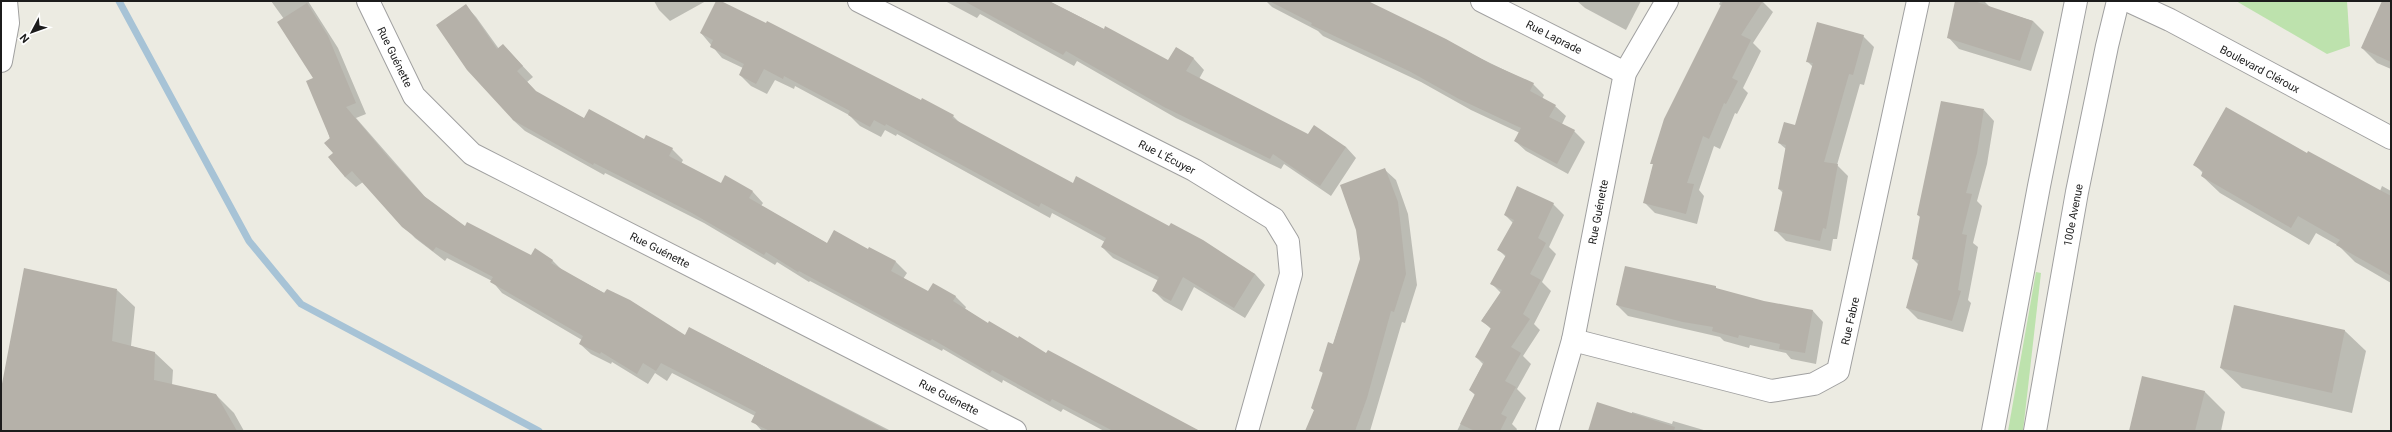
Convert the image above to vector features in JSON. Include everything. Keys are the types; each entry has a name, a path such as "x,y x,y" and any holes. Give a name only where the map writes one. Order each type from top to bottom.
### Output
{"street":[{"path":"1,61 8,23 6,1"},
{"name":"Rue Guénette","path":"368,1 414,96 472,154 1015,431"},
{"name":"Rue L'Écuyer","path":"859,1 1194,170 1274,219 1288,242 1291,274 1247,431"},
{"name":"Rue Laprade","path":"1482,1 1625,73"},
{"name":"Rue Guénette","path":"1547,431 1573,340 1625,73 1667,1"},
{"name":"Rue Fabre","path":"1573,340 1771,391 1814,384 1838,370 1918,1"},
{"path":"1993,431 2038,186 2076,1"},
{"name":"100e Avenue","path":"2035,431 2077,192 2107,46 2118,1"},
{"name":"Boulevard Cléroux","path":"2130,1 2170,20 2391,138"}],"green space":[{"path":"2236,1 2347,1 2350,46 2327,54"},
{"path":"2036,272 2041,273 2023,431 2008,431"}],"building":[{"path":"716,1 721,1 766,23 767,21 921,100 922,98 954,115 952,118 1073,183 1076,176 1169,226 1171,223 1203,240 1255,274 1234,308 1183,277 1171,301 1152,291 1159,277 1101,247 1106,238 1041,203 1039,207 886,124 885,126 874,120 870,127 848,115 850,111 784,76 783,79 764,69 756,84 739,75 744,64 710,47 713,40 700,33"},
{"path":"964,1 1049,1 1104,29 1105,26 1168,60 1176,47 1194,58 1186,71 1308,134 1314,125 1346,147 1320,186 1273,154 1270,159 1164,107 1066,51 1063,55"},
{"path":"1269,1 1368,1 1446,39 1491,64 1534,83 1530,91 1556,105 1549,117 1575,130 1557,164 1514,141 1521,128 1459,99 1409,71 1311,25 1312,23"},
{"path":"1723,1 1763,1 1741,35 1751,40 1732,78 1738,81 1726,104 1724,103 1709,139 1703,136 1687,183 1694,184 1686,214 1643,203 1653,164 1650,164 1664,119"},
{"path":"1955,1 1974,1 2033,21 2020,61 1947,38"},
{"path":"2382,1 2391,1 2391,62 2361,48"},
{"path":"307,3 328,36 356,103 346,107 389,158 424,196 465,226 467,222 531,255 535,248 553,260 551,263 604,293 607,289 630,300 685,335 689,327 888,431 770,431 751,422 756,412 661,363 656,371 643,363 637,374 601,352 600,354 579,344 583,336 490,282 493,277 436,247 433,251 402,227 352,171 345,177 328,157 333,153 324,143 330,138 306,81 313,78 277,22"},
{"path":"466,4 497,49 503,44 523,66 517,71 536,91 584,118 589,109 644,139 646,135 673,148 669,156 721,183 725,175 753,191 749,198 827,243 834,230 868,249 869,247 896,261 891,271 928,291 933,283 956,296 953,301 988,323 989,321 1018,338 1019,336 1046,353 1048,350 1200,431 1113,431 1052,399 1050,402 992,370 990,373 932,339 930,341 902,327 799,271 798,272 766,252 764,255 692,213 594,163 593,165 513,120 467,70 436,25"},
{"path":"1817,22 1864,35 1853,75 1849,74 1824,162 1838,164 1826,229 1823,228 1820,241 1774,231 1783,190 1778,189 1786,145 1778,143 1784,122 1795,125 1813,63 1806,62"},
{"path":"1941,101 1984,109 1977,153 1966,193 1972,194 1962,234 1967,235 1958,290 1961,291 1952,321 1906,308 1919,260 1912,259 1920,216 1917,215"},
{"path":"2226,107 2307,153 2308,151 2391,196 2391,276 2336,245 2340,240 2298,216 2291,228 2201,176 2203,171 2193,165"},
{"path":"1385,168 1398,202 1406,274 1394,312 1391,311 1367,398 1355,431 1305,431 1314,410 1311,408 1323,372 1319,371 1328,342 1333,344 1360,259 1356,230 1340,185"},
{"path":"1517,186 1554,203 1538,238 1546,243 1530,274 1541,280 1523,314 1530,319 1511,347 1521,353 1505,381 1516,387 1501,414 1507,417 1500,431 1475,431 1460,424 1475,394 1469,390 1484,362 1475,357 1491,328 1481,321 1502,290 1490,284 1506,255 1497,250 1514,220 1504,215"},
{"path":"1625,266 1716,286 1716,288 1764,301 1813,310 1805,353 1779,349 1780,344 1739,335 1738,338 1712,331 1713,327 1683,322 1616,305"},
{"path":"24,268 117,289 112,341 155,352 154,380 216,394 237,431 1,431 1,389"},
{"path":"2234,305 2345,330 2332,393 2220,368"},
{"path":"2142,376 2205,391 2195,431 2129,431"},
{"path":"1597,402 1675,427 1674,431 1588,431"}],"waterway":[{"path":"119,1 249,241 301,304 539,431"}]}
